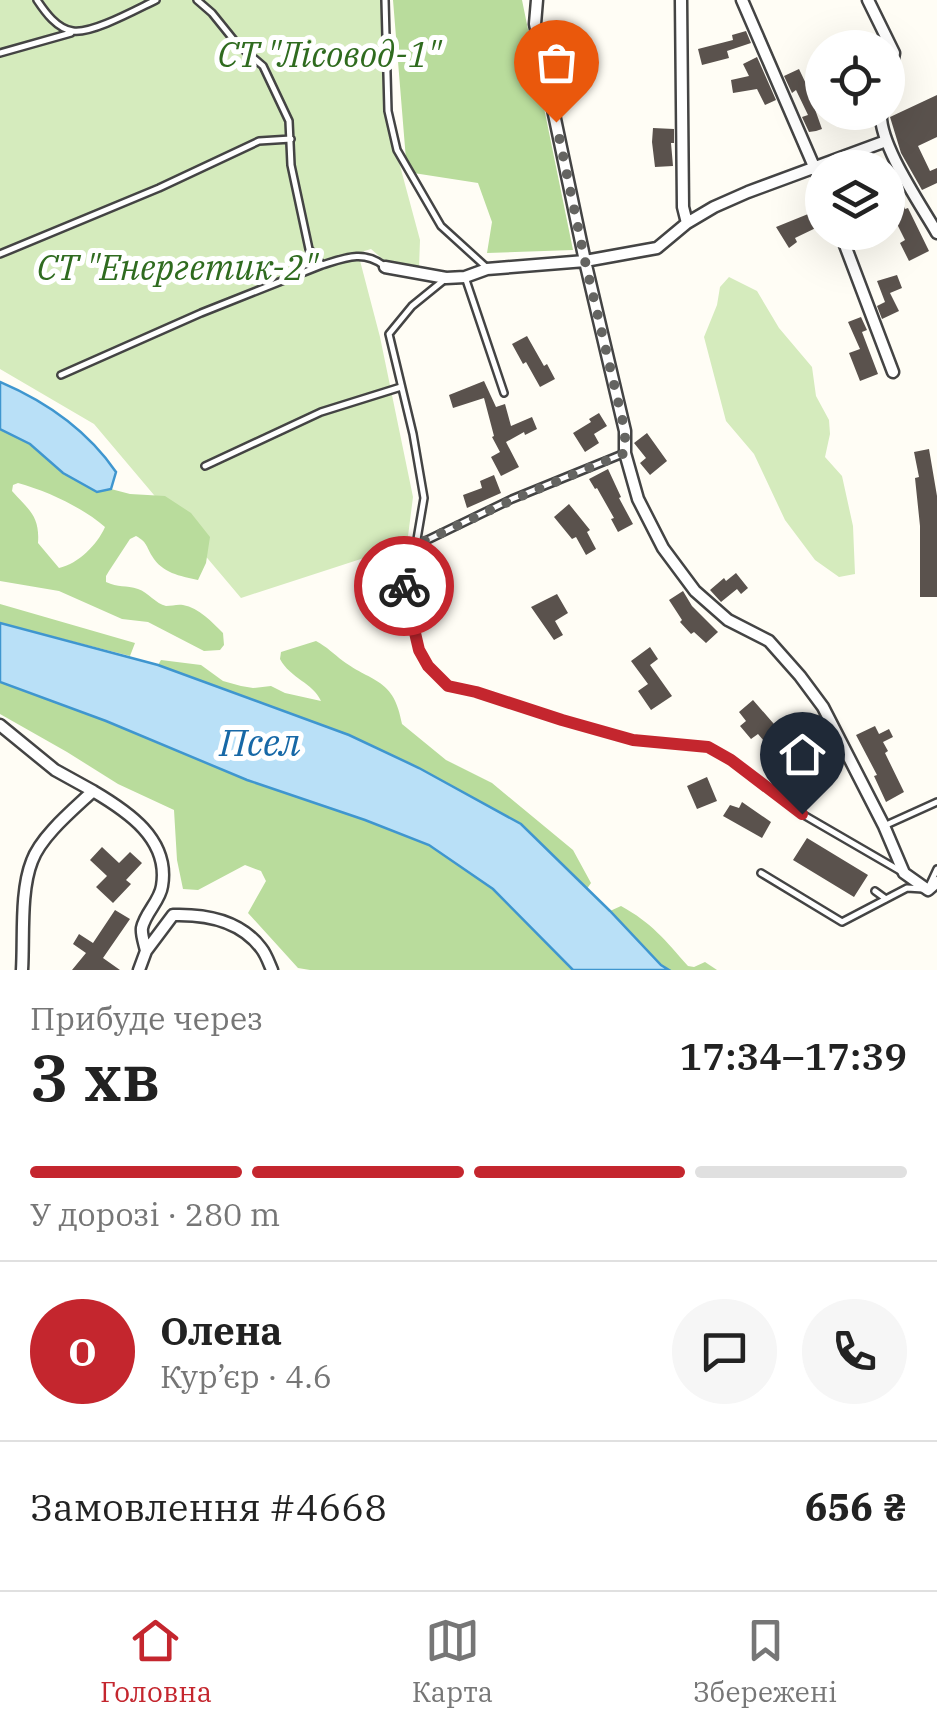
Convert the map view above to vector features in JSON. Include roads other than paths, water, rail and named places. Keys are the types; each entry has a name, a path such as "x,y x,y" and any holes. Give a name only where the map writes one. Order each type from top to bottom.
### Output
{"street":[{"path":"681,0 683,207 687,223"},
{"path":"742,0 808,150"},
{"path":"868,0 883,30"},
{"path":"534,1 535,24 638,500 662,548 694,590 728,620 769,641 800,676 823,708 904,873 932,886"},
{"path":"882,130 937,233"},
{"path":"863,150 886,141"},
{"path":"385,267 446,278 464,277 487,268 585,261 657,248 714,207 805,172"},
{"path":"847,250 893,372"},
{"path":"0,725 55,770 121,807 146,829 160,856 162,886 142,929 146,952"},
{"path":"22,970 26,889 32,859 59,822 93,791"},
{"path":"139,970 146,952 173,915 200,914 231,924 260,946 272,970"}],"lane":[{"path":"37,0 58,25 74,32"},
{"path":"0,53 102,25 156,0"},
{"path":"196,0 262,66 288,121 294,177 309,249 322,264"},
{"path":"385,0 388,110 398,150 441,226 487,268"},
{"path":"0,254 259,141 291,139"},
{"path":"60,375 322,264 356,255 372,257 385,267"},
{"path":"464,277 504,393"},
{"path":"446,278 412,306 389,334 424,498 416,545 407,557 402,578 419,650 428,666 448,686 562,720 633,740 708,747 802,814 904,873"},
{"path":"205,466 321,412 402,387"},
{"path":"416,545 625,453"},
{"path":"884,826 937,802"},
{"path":"760,873 842,922 908,888 932,886 937,869"},
{"path":"875,891 886,898"}],"water":[{"path":"0,382 50,408 79,430 116,472 111,489 97,492 63,473 30,444 0,429"},
{"name":"Псел","path":"0,623 158,665 349,735 419,768 521,824 669,970 573,970 493,889 429,845 247,780 0,682"}],"park label":[{"name":"СТ \"Лісовод-1\"","path":"329,55"},
{"name":"СТ \"Енергетик-2\"","path":"177,268"}]}
